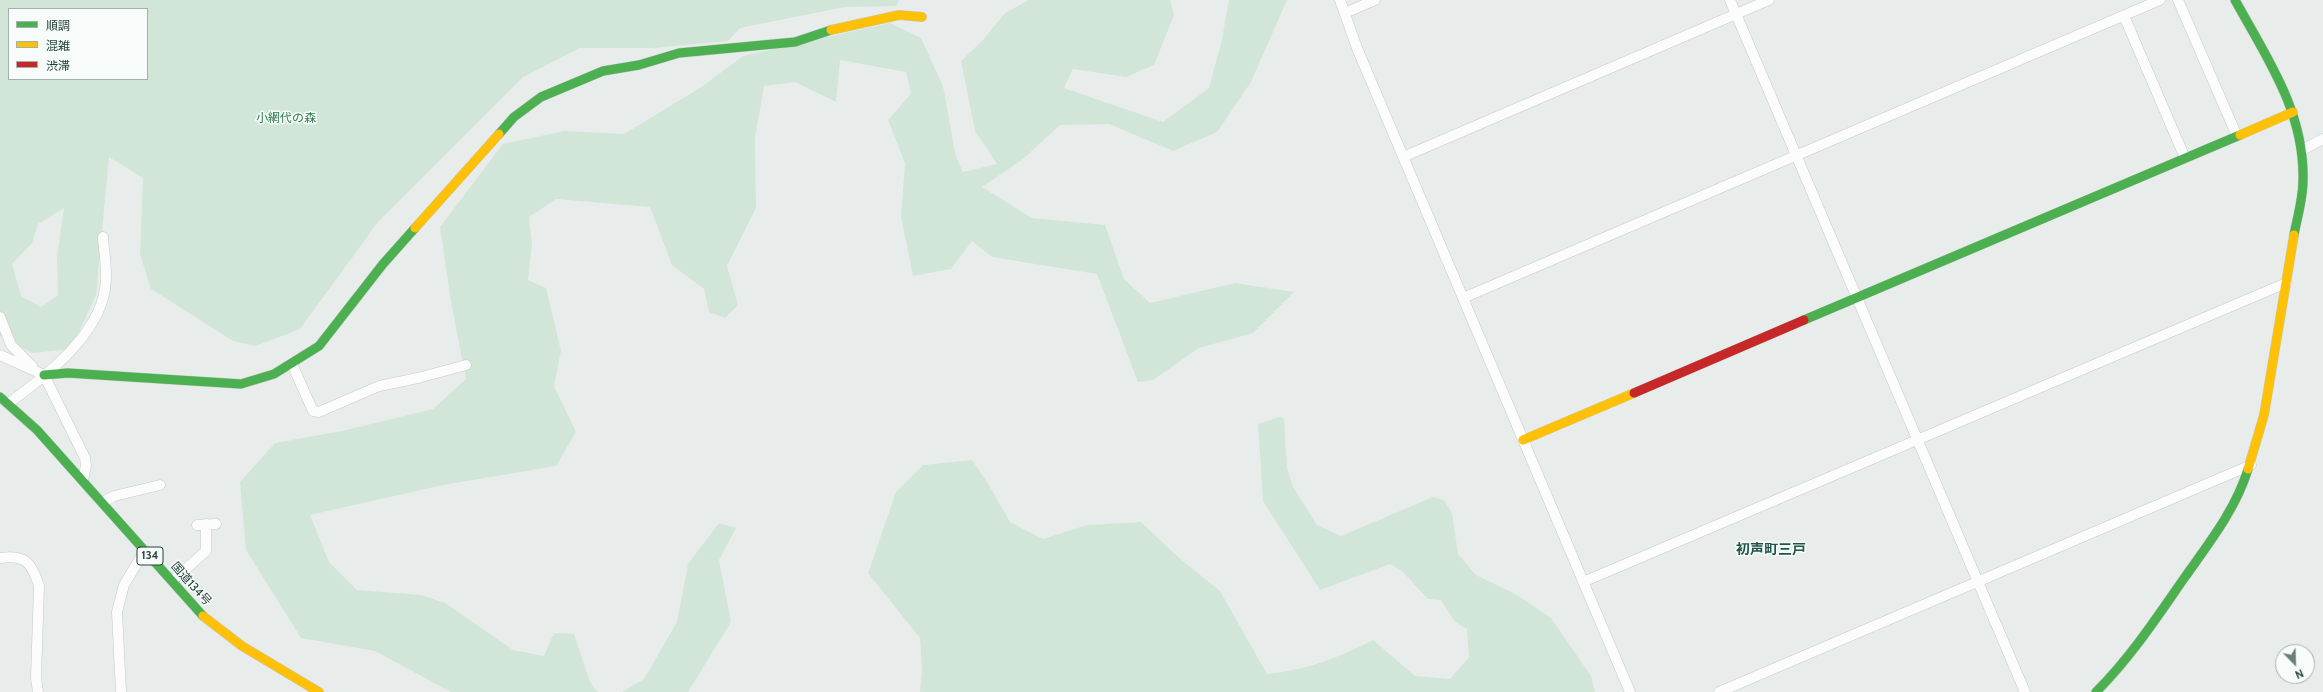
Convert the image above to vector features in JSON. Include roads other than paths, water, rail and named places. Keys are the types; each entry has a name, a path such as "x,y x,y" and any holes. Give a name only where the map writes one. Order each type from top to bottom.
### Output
{"main road":[{"path":"2096,692 2119,669 2232,508 2251,465 2264,415 2303,183 2302,150 2293,112 2280,82 2235,0"},
{"path":"41,373 68,373 241,384 274,374 310,353 328,336 383,264 472,163 514,117 541,97 603,71 639,65 679,53 795,42 830,30 899,15 922,17"},
{"path":"1523,440 2293,112"},
{"name":"国道134号","path":"0,397 9,403 37,430 216,628 237,644 319,692"},
{"path":"0,410 9,403"}],"street":[{"path":"1340,0 1357,48 1630,692"},
{"path":"1345,13 1375,0"},
{"path":"1730,0 2026,692"},
{"path":"1403,157 1769,0"},
{"path":"1463,298 2160,0"},
{"path":"2178,0 2237,136"},
{"path":"2124,16 2185,158"},
{"path":"2302,150 2323,139"},
{"path":"9,403 83,337 93,324 101,308 105,289 107,263 103,237"},
{"path":"1583,582 2286,283"},
{"path":"0,317 11,345 23,359 41,373 85,458 86,465 83,480"},
{"path":"0,355 41,373"},
{"path":"292,364 313,410 319,412 379,386 418,378 466,364"},
{"path":"1719,692 2251,465"},
{"path":"103,502 114,496 160,485"},
{"path":"172,581 206,551 206,524"},
{"path":"121,692 117,612 124,586 145,550"},
{"path":"0,558 14,556 25,559 36,573 39,586 36,678 38,692"}],"district":[{"name":"初声町三戸","path":"1771,550"}],"park label":[{"name":"小網代の森","path":"286,118"}]}
